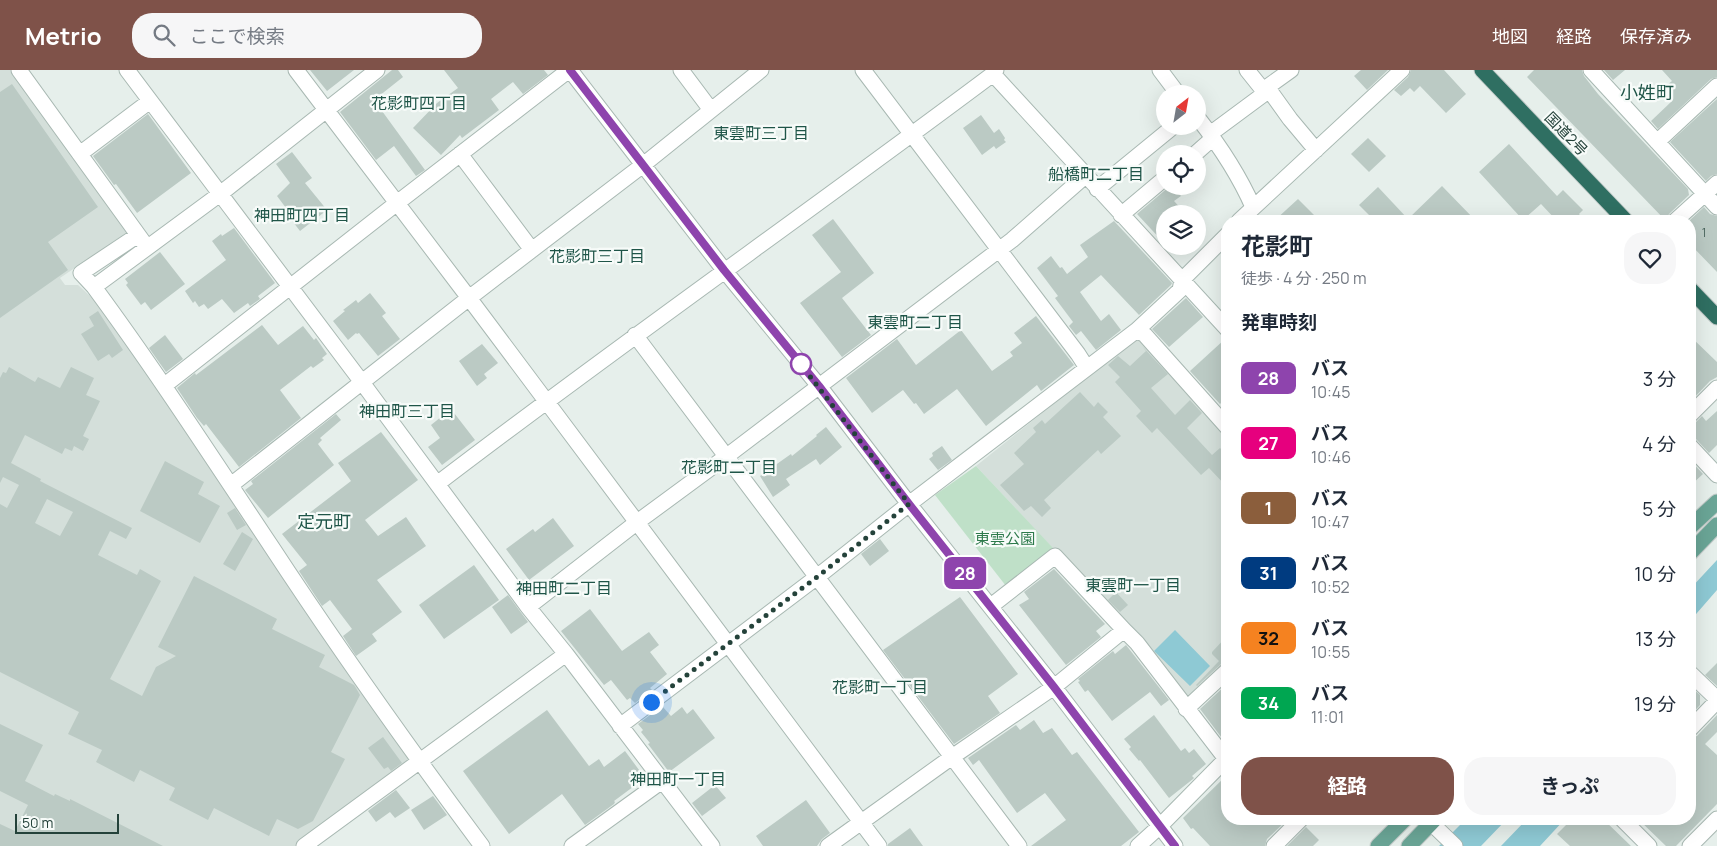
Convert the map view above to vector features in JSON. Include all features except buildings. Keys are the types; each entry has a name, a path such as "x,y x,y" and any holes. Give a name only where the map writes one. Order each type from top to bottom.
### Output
{"highway":[{"name":"国道2号","path":"1482,70 1620,215"},
{"path":"1696,296 1717,317"}],"main road":[{"path":"1696,521 1717,502"},
{"path":"1696,547 1717,525"},
{"path":"1378,846 1399,825"},
{"path":"1409,846 1427,825"}],"street":[{"path":"19,70 148,248"},
{"path":"127,70 528,606 712,846"},
{"path":"296,70 879,846"},
{"path":"94,287 220,194 377,70"},
{"path":"165,386 289,287 570,70 724,270 819,386 909,504 991,606 1175,846"},
{"path":"681,70 711,110"},
{"path":"231,485 361,381 643,165 761,70"},
{"path":"863,70 1087,368"},
{"path":"1160,70 1171,85"},
{"path":"1247,70 1316,150"},
{"path":"1204,145 1264,94 1265,89 1291,70"},
{"path":"1246,215 1402,70"},
{"path":"1591,70 1717,207"},
{"path":"437,484 545,401 911,136 994,72 1085,176 1221,322"},
{"path":"1657,142 1717,86"},
{"path":"81,153 150,101"},
{"path":"1206,128 1244,188 1253,207"},
{"path":"1097,189 1163,135"},
{"path":"460,154 532,250"},
{"path":"528,606 998,250 1085,176"},
{"path":"1682,215 1717,183"},
{"path":"1121,215 1156,186"},
{"path":"138,235 81,273 94,287 165,386 276,554 418,761 482,846"},
{"path":"620,726 817,577 909,504 1137,330 1180,290 1182,280 1221,241"},
{"path":"1137,330 1145,335 1221,420"},
{"path":"635,336 1019,846"},
{"path":"1696,409 1717,388"},
{"path":"1696,453 1717,476"},
{"path":"991,606 1055,556 1137,643 1221,751"},
{"path":"828,846 1054,687 1125,631"},
{"path":"309,845 418,761 566,654"},
{"path":"1186,708 1221,676"},
{"path":"1696,679 1717,700 1696,723"},
{"path":"1138,846 1221,764"},
{"path":"572,846 662,781"},
{"path":"1690,846 1717,819"},
{"path":"1274,846 1295,825"},
{"path":"1436,825 1455,846"},
{"path":"1628,825 1649,846"}],"shaded area":[{"path":"0,70 10,70 129,231 60,278 65,285 78,285 99,304 409,756 409,763 295,846 0,846"},
{"path":"1138,336 1221,425 1221,669 1189,701 1135,636 976,466"}],"green space":[{"name":"東雲公園","path":"976,466 1054,549 1006,586 935,495"}],"water":[{"path":"1717,560 1717,590 1696,614 1696,583"},
{"path":"1175,630 1210,666 1190,686 1154,651"},
{"path":"1460,825 1501,825 1481,846 1439,846"},
{"path":"1521,825 1559,825 1540,846 1501,846"}],"bus line":[{"name":"28","path":"570,70 724,270 819,386 909,504 991,606 1175,846"}],"district":[{"name":"小姓町","path":"1647,93"},
{"name":"花影町四丁目","path":"419,103"},
{"name":"東雲町三丁目","path":"761,133"},
{"name":"船橋町二丁目","path":"1096,174"},
{"name":"神田町四丁目","path":"302,215"},
{"name":"花影町三丁目","path":"597,256"},
{"name":"東雲町二丁目","path":"915,322"},
{"name":"神田町三丁目","path":"407,411"},
{"name":"花影町二丁目","path":"729,467"},
{"name":"定元町","path":"324,522"},
{"name":"東雲町一丁目","path":"1133,585"},
{"name":"神田町二丁目","path":"564,588"},
{"name":"花影町一丁目","path":"880,687"},
{"name":"神田町一丁目","path":"678,779"}],"route":[{"path":"651,702 817,577 909,504 795,357 801,364"}]}
